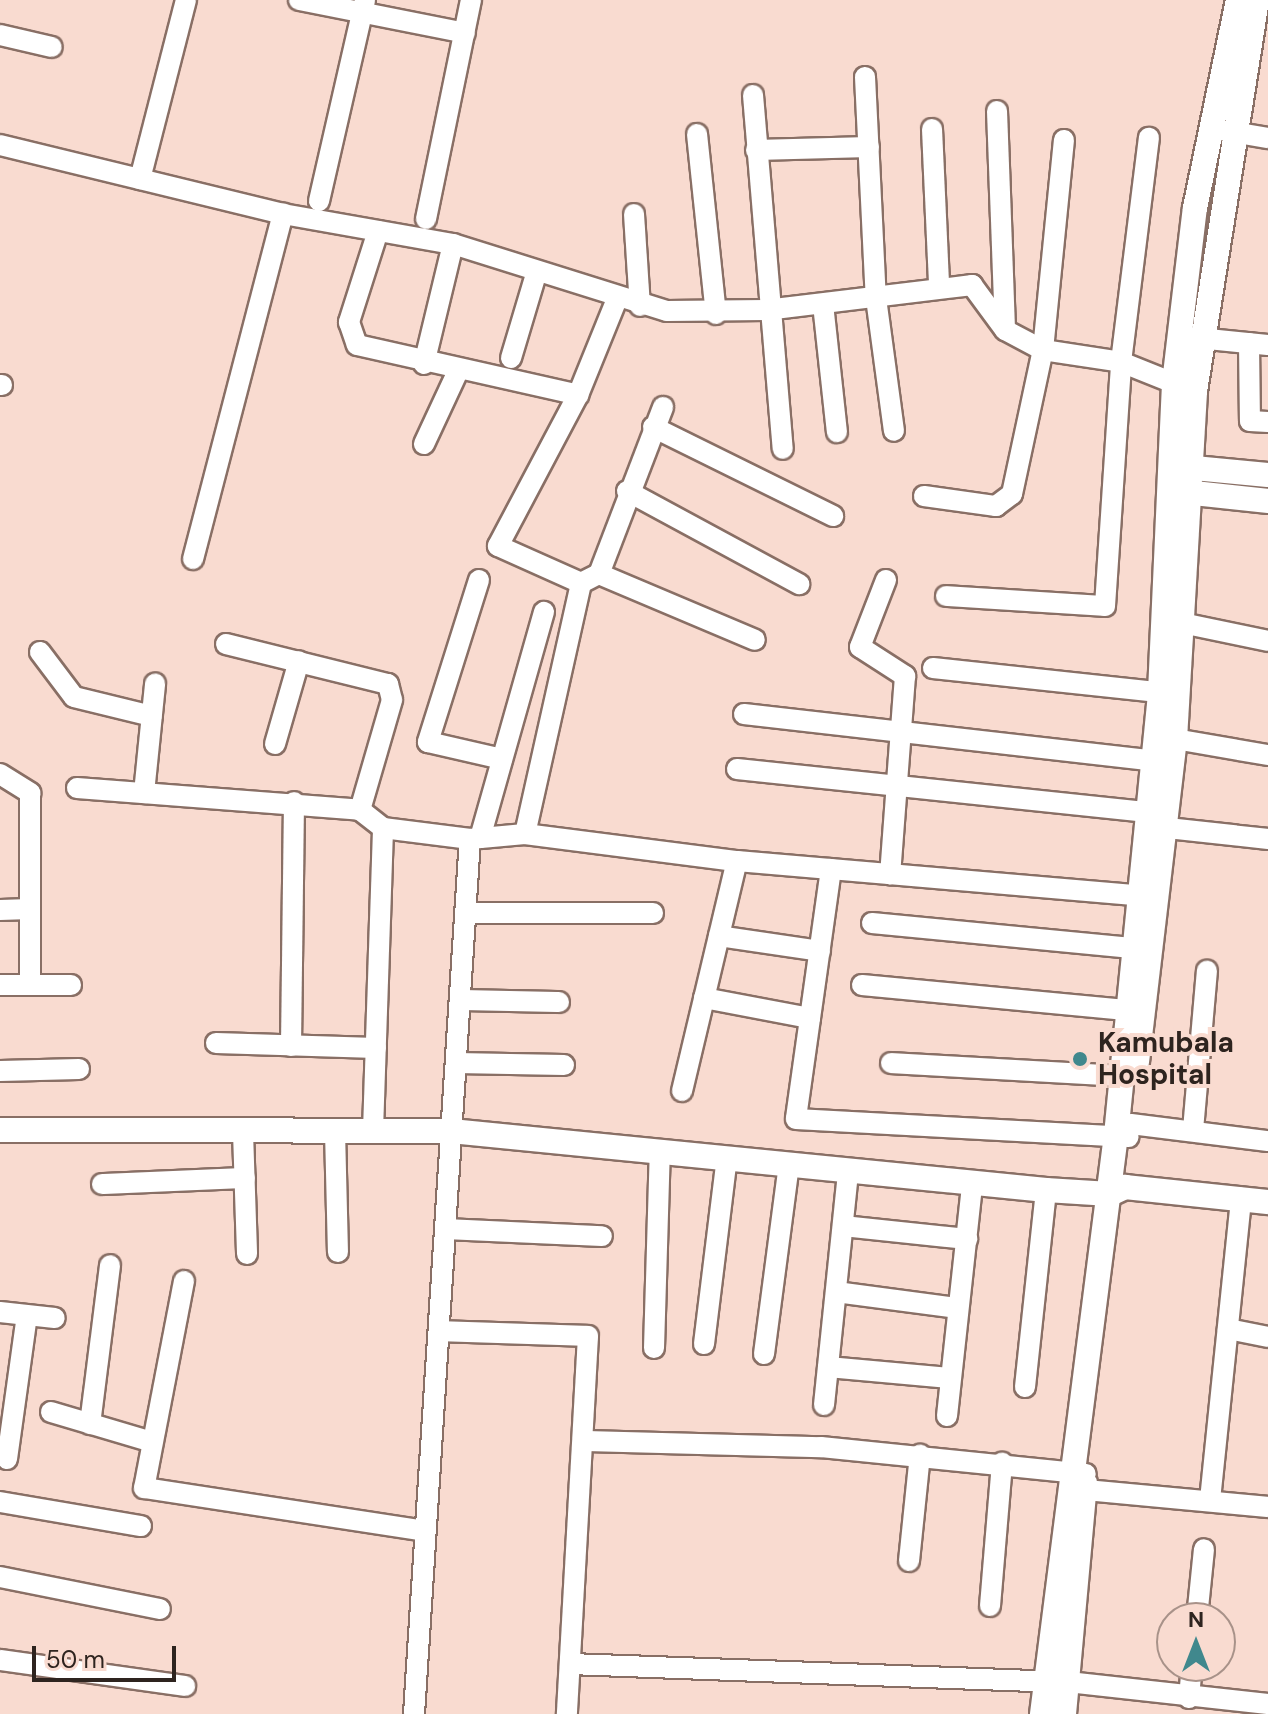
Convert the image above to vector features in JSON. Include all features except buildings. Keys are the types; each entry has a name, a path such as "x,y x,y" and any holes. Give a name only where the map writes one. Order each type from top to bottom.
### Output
{"street":[{"path":"140,179 186,0"},
{"path":"299,0 363,6 465,33"},
{"path":"426,219 471,0"},
{"path":"319,201 363,6"},
{"path":"1042,1714 1056,1684 1126,1132 1156,820 1167,754 1180,467 1190,337 1222,130 1254,7"},
{"path":"0,35 52,47"},
{"path":"865,77 876,298 894,431"},
{"path":"753,95 766,310 783,449"},
{"path":"997,111 1005,330"},
{"path":"932,129 939,285"},
{"path":"1222,130 1268,138"},
{"path":"697,134 716,314"},
{"path":"946,596 1105,606 1121,362 1149,138"},
{"path":"924,496 996,506 1009,499 1043,350 1064,140"},
{"path":"756,150 869,147"},
{"path":"1,149 283,214 453,244 640,306 716,314 876,298 939,285 982,292 1005,330 1043,350 1121,362 1185,387"},
{"path":"193,559 283,214"},
{"path":"634,214 640,306"},
{"path":"378,231 349,322 351,339 424,364 578,395"},
{"path":"424,364 453,244"},
{"path":"511,358 537,271"},
{"path":"617,299 578,395 498,546 755,640"},
{"path":"823,304 837,432"},
{"path":"1190,337 1259,344 1250,421 1268,422"},
{"path":"424,444 458,371"},
{"path":"525,834 590,578 663,407"},
{"path":"653,427 833,516"},
{"path":"1180,467 1268,475"},
{"path":"627,491 799,584"},
{"path":"1179,492 1268,501"},
{"path":"1168,693 1182,623 1179,492"},
{"path":"479,580 428,742 502,759"},
{"path":"886,580 860,647 905,676 890,874"},
{"path":"414,1714 466,913 475,838 502,759 544,612"},
{"path":"1182,623 1268,641"},
{"path":"226,644 379,680 392,690 360,810"},
{"path":"40,652 74,697 152,716"},
{"path":"275,744 299,661"},
{"path":"933,668 1168,693"},
{"path":"144,793 155,684"},
{"path":"744,714 899,732 1167,754 1268,755"},
{"path":"737,769 897,786 1156,820 1268,839"},
{"path":"0,774 30,793 30,985"},
{"path":"77,788 294,802 360,810 383,828 475,838 525,834 737,861 1137,895"},
{"path":"291,1046 294,802"},
{"path":"1126,1132 1121,1076 1137,895 1156,820"},
{"path":"373,1131 383,828"},
{"path":"682,1091 737,861"},
{"path":"831,869 796,1119 1126,1132 1193,1130 1268,1141"},
{"path":"0,910 30,909"},
{"path":"466,913 653,913"},
{"path":"872,923 1132,948"},
{"path":"719,936 820,951"},
{"path":"1193,1130 1207,971"},
{"path":"0,985 71,985"},
{"path":"862,985 1126,1010"},
{"path":"704,998 810,1018"},
{"path":"460,1000 559,1002"},
{"path":"216,1043 376,1048"},
{"path":"456,1063 564,1065"},
{"path":"891,1063 1121,1076"},
{"path":"0,1071 79,1069"},
{"path":"0,1130 451,1131 972,1184 1046,1190 1117,1190 1268,1202"},
{"path":"335,1131 338,1252"},
{"path":"243,1132 247,1254"},
{"path":"654,1348 660,1150"},
{"path":"704,1344 727,1158"},
{"path":"764,1354 789,1165"},
{"path":"824,1405 848,1173"},
{"path":"102,1184 245,1178"},
{"path":"947,1416 972,1184"},
{"path":"1025,1387 1046,1190"},
{"path":"1210,1500 1241,1198"},
{"path":"843,1226 967,1239"},
{"path":"445,1229 602,1236"},
{"path":"90,1424 110,1265"},
{"path":"184,1281 141,1477 153,1495 425,1531"},
{"path":"836,1292 958,1308"},
{"path":"0,1312 55,1318"},
{"path":"7,1459 27,1315"},
{"path":"1228,1329 1268,1337"},
{"path":"439,1331 588,1336 586,1441 567,1714"},
{"path":"828,1367 950,1378"},
{"path":"51,1412 149,1441"},
{"path":"586,1441 920,1455 1002,1463 1081,1479 1268,1507"},
{"path":"909,1561 920,1455"},
{"path":"990,1606 1002,1463"},
{"path":"0,1502 141,1526"},
{"path":"1199,1602 1204,1549"},
{"path":"0,1577 160,1609"},
{"path":"0,1660 185,1686"},
{"path":"570,1664 1056,1684 1194,1703 1268,1704"},
{"path":"1193,1682 1194,1703"},
{"path":"1056,1684 1064,1714"}],"place":[{"name":"Kamubala Hospital","path":"1080,1059"}]}
